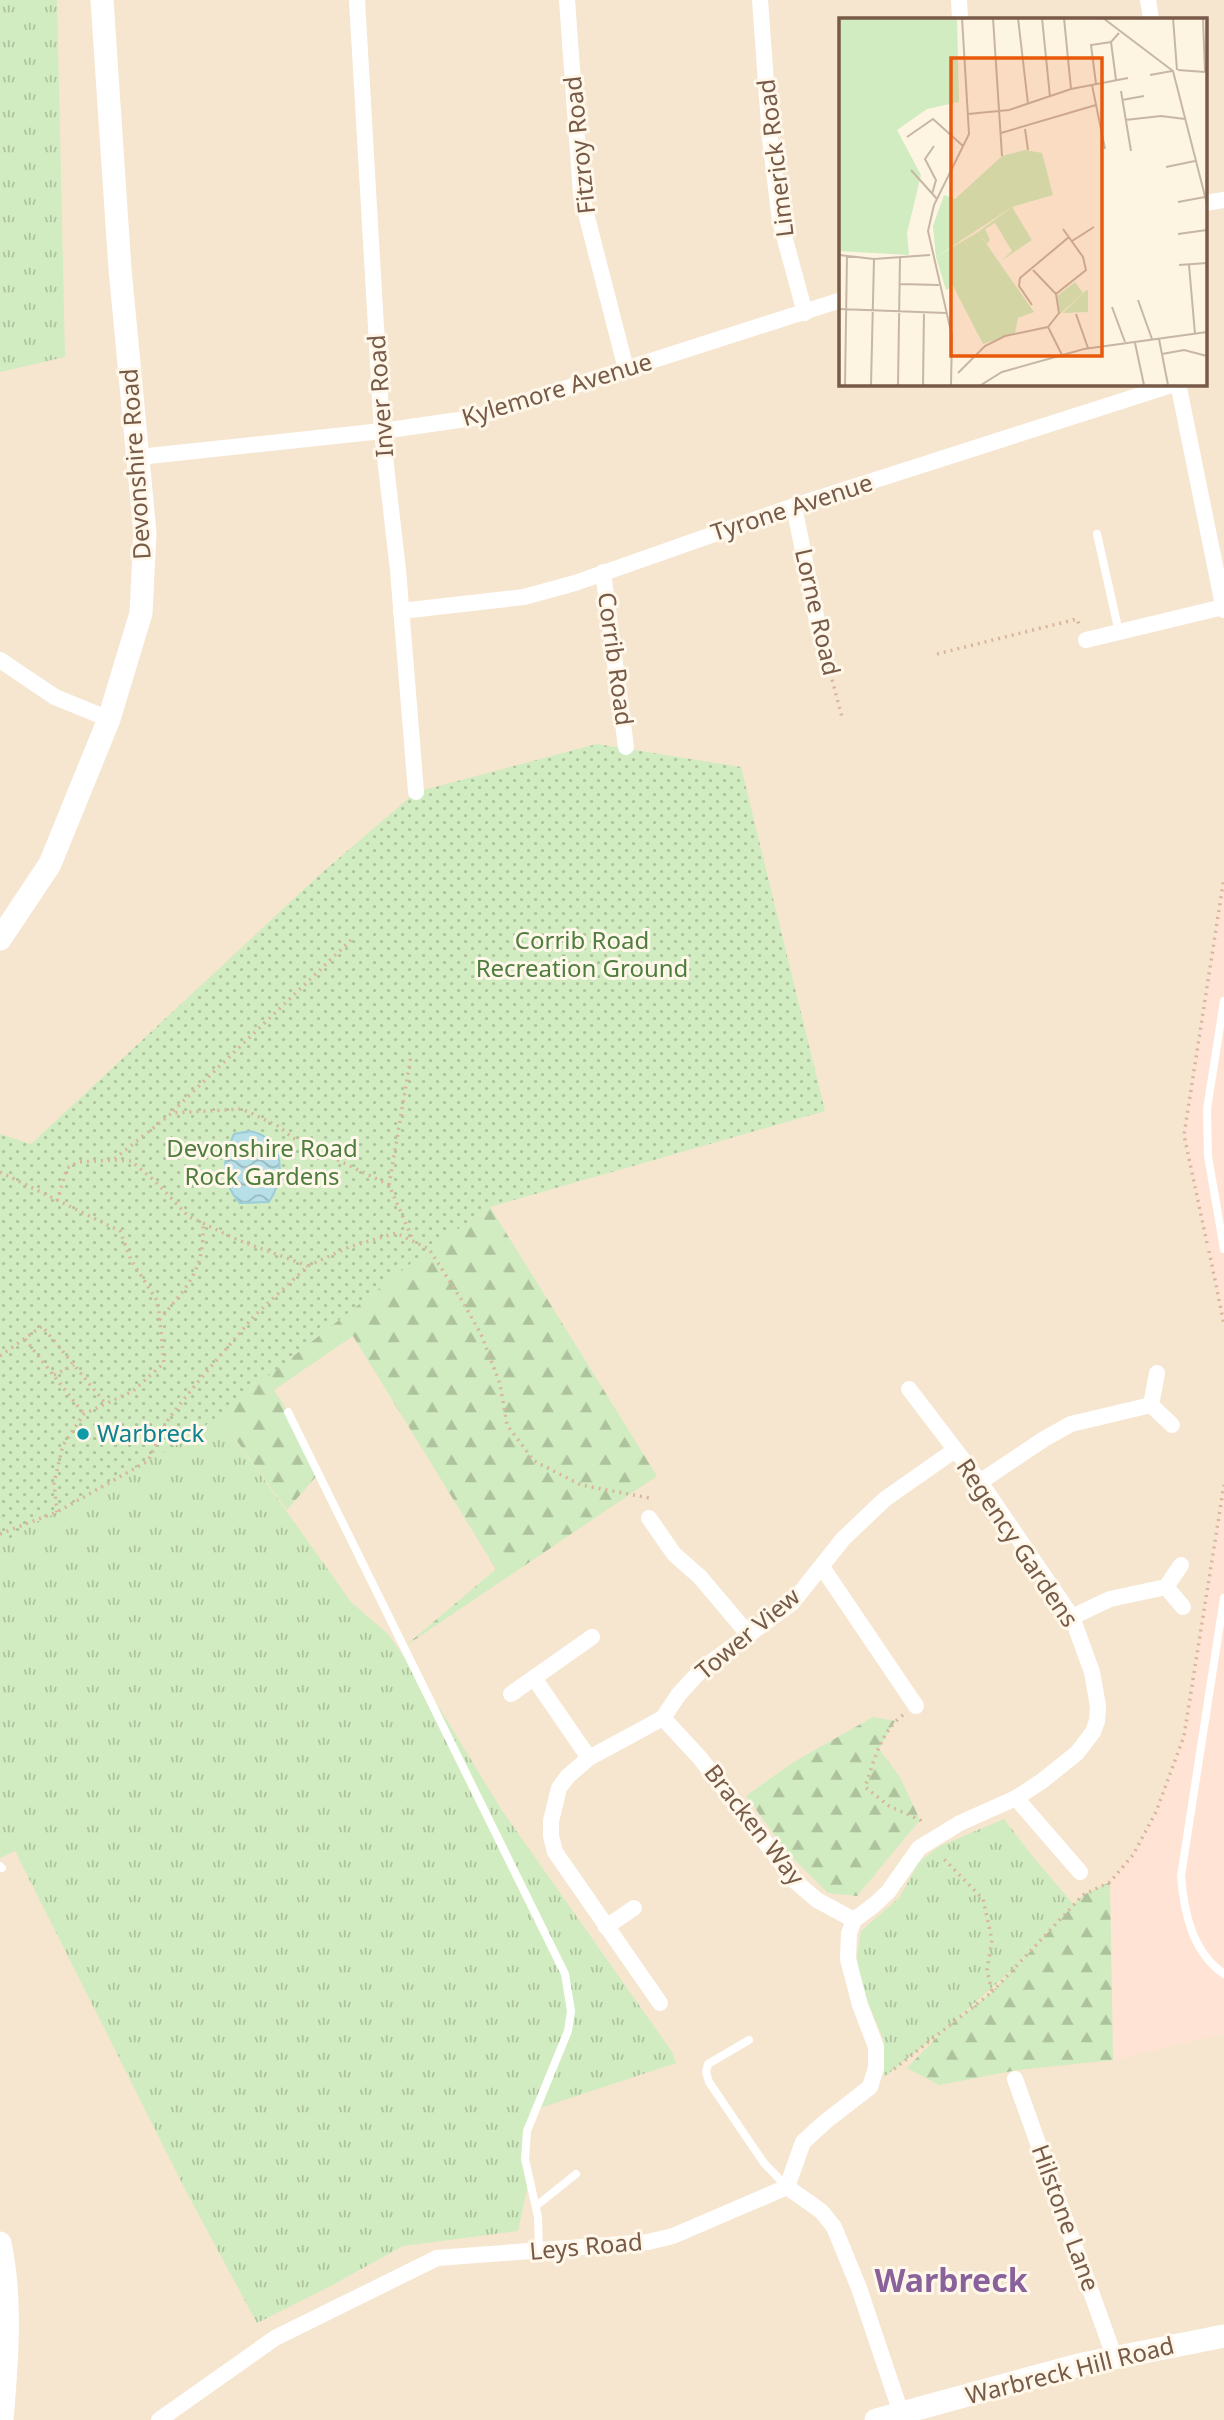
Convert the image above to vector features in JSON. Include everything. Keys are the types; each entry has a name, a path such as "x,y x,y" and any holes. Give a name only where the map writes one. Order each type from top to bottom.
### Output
{"main road":[{"name":"Devonshire Road","path":"0,939 50,864 109,719 141,614 145,533 120,269 102,0"},
{"path":"0,2243 4,2261 8,2348 2,2420"},
{"name":"Warbreck Hill Road","path":"876,2420 1114,2356 1224,2336"}],"street":[{"name":"Inver Road","path":"356,0 382,431 416,792"},
{"name":"Fitzroy Road","path":"567,0 581,194 626,369"},
{"name":"Limerick Road","path":"760,0 770,138 780,221 805,313"},
{"path":"959,0 960,18"},
{"path":"1148,0 1151,18"},
{"path":"1206,203 1224,200"},
{"name":"Kylemore Avenue","path":"139,457 382,431 473,418 839,301"},
{"name":"Tyrone Avenue","path":"401,611 524,597 575,583 794,506 1172,385"},
{"path":"1086,640 1224,609 1178,385"},
{"name":"Lorne Road","path":"794,506 819,631"},
{"name":"Corrib Road","path":"603,572 626,747"},
{"path":"0,660 55,697 109,719"},
{"path":"1151,1405 1157,1373"},
{"name":"Regency Gardens","path":"854,1920 888,1892 913,1855 931,1839 1016,1798 1077,1753 1093,1732 1097,1721 1098,1706 1092,1672 1072,1617 980,1482 909,1389"},
{"path":"1151,1405 1172,1425"},
{"path":"980,1482 1044,1438 1071,1424 1151,1405"},
{"name":"Tower View","path":"660,2003 555,1852 551,1821 559,1788 568,1776 589,1758 663,1718 679,1693 703,1668 792,1604 843,1539 886,1499 955,1450"},
{"path":"652,1513 674,1554 700,1577 749,1635"},
{"path":"1072,1617 1110,1599 1166,1587 1181,1565"},
{"path":"822,1567 916,1706"},
{"path":"1166,1587 1182,1607"},
{"path":"511,1694 592,1637"},
{"path":"534,1678 589,1758"},
{"name":"Bracken Way","path":"663,1718 700,1758 796,1882 817,1900 854,1920"},
{"path":"1016,1798 1080,1872"},
{"path":"606,1927 634,1908"},
{"path":"854,1920 849,1933 848,1959 860,2005 876,2047 877,2058 870,2087 803,2142 787,2187 821,2211 834,2227 859,2288 901,2413"},
{"name":"Hilstone Lane","path":"1015,2079 1114,2356"},
{"name":"Leys Road","path":"159,2420 275,2338 437,2258 621,2246 673,2236 787,2187"}],"lane":[{"path":"1097,534 1119,632"},
{"path":"1224,1001 1207,1109 1208,1156 1224,1249"},
{"path":"288,1412 565,1974 571,2011 568,2031 527,2131 524,2159 536,2206 539,2252"},
{"path":"1224,1598 1181,1876 1184,1906 1191,1932 1211,1965 1224,1974"},
{"path":"1214,1666 1224,1669"},
{"path":"749,2040 708,2064 706,2073 709,2082 764,2163 787,2187"},
{"path":"536,2206 576,2174"}],"path":[{"path":"937,654 1077,619 1086,640"},
{"name":"Lorne Road","path":"819,631 842,717"},
{"path":"113,1160 172,1113 351,940"},
{"path":"411,1056 389,1185 414,1242"},
{"path":"172,1113 242,1110 278,1126 293,1138 389,1185"},
{"path":"57,1201 67,1168 78,1162 131,1161 156,1182 188,1216 238,1240 308,1266"},
{"path":"0,1172 120,1231 131,1260 158,1302 164,1363 133,1391 84,1414 64,1445 54,1483 57,1512"},
{"path":"159,1320 192,1281 204,1242 204,1223"},
{"path":"0,1534 57,1512 148,1461 169,1418 197,1383 255,1315 308,1266 349,1247 396,1233 429,1250 468,1310 481,1334 500,1384 507,1425 534,1461 581,1485 649,1498 652,1513"},
{"path":"0,1356 42,1326 105,1403"},
{"path":"24,1339 84,1414"},
{"path":"54,1375 74,1365"},
{"path":"870,2087 992,1992 1083,1895 1110,1882 1133,1855 1156,1812 1184,1736 1224,1485"},
{"path":"916,1706 895,1721 881,1742 865,1787 889,1806 920,1819 940,1854 983,1899 992,1940 987,1970 992,1992"}],"shaded area":[{"path":"0,0 1224,0 1224,2420 0,2420"},
{"path":"1224,878 1224,1324 1184,1135"},
{"path":"1224,1485 1224,2034 1113,2060 1110,1882 1133,1855 1156,1812 1184,1736"}],"green space":[{"path":"0,0 57,0 65,357 0,372"},
{"path":"597,744 741,767 825,1111 490,1207 429,1249 192,1436 0,1544 0,1134 31,1144 317,877 416,792"},
{"path":"490,1207 657,1476 404,1647 496,1569 353,1336 274,1390 319,1473 287,1510 218,1415 429,1249"},
{"path":"218,1415 351,1602 388,1634 435,1701 503,1812 672,2052 676,2063 540,2108 526,2143 529,2179 518,2231 403,2246 257,2323 187,2193 15,1851 0,1858 0,1544 189,1437"},
{"path":"873,1717 895,1721 879,1749 900,1777 920,1820 857,1896 828,1893 787,1852 746,1796 792,1763"},
{"path":"1004,1819 1074,1905 1013,1969 945,2029 884,2077 884,2041 860,1983 857,1956 861,1931 899,1898 919,1862 940,1846"},
{"path":"1110,1882 1113,2060 1018,2070 939,2085 907,2068 945,2029 992,1992 1083,1895"}],"water":[{"path":"249,1131 265,1137 272,1144 279,1159 277,1186 269,1202 240,1203 226,1178 225,1161 234,1134"}],"place":[{"name":"Warbreck","path":"83,1434"}],"district":[{"name":"Warbreck","path":"951,2281"}],"park label":[{"name":"Corrib Road Recreation Ground","path":"582,955"},
{"name":"Devonshire Road Rock Gardens","path":"262,1163"}]}
